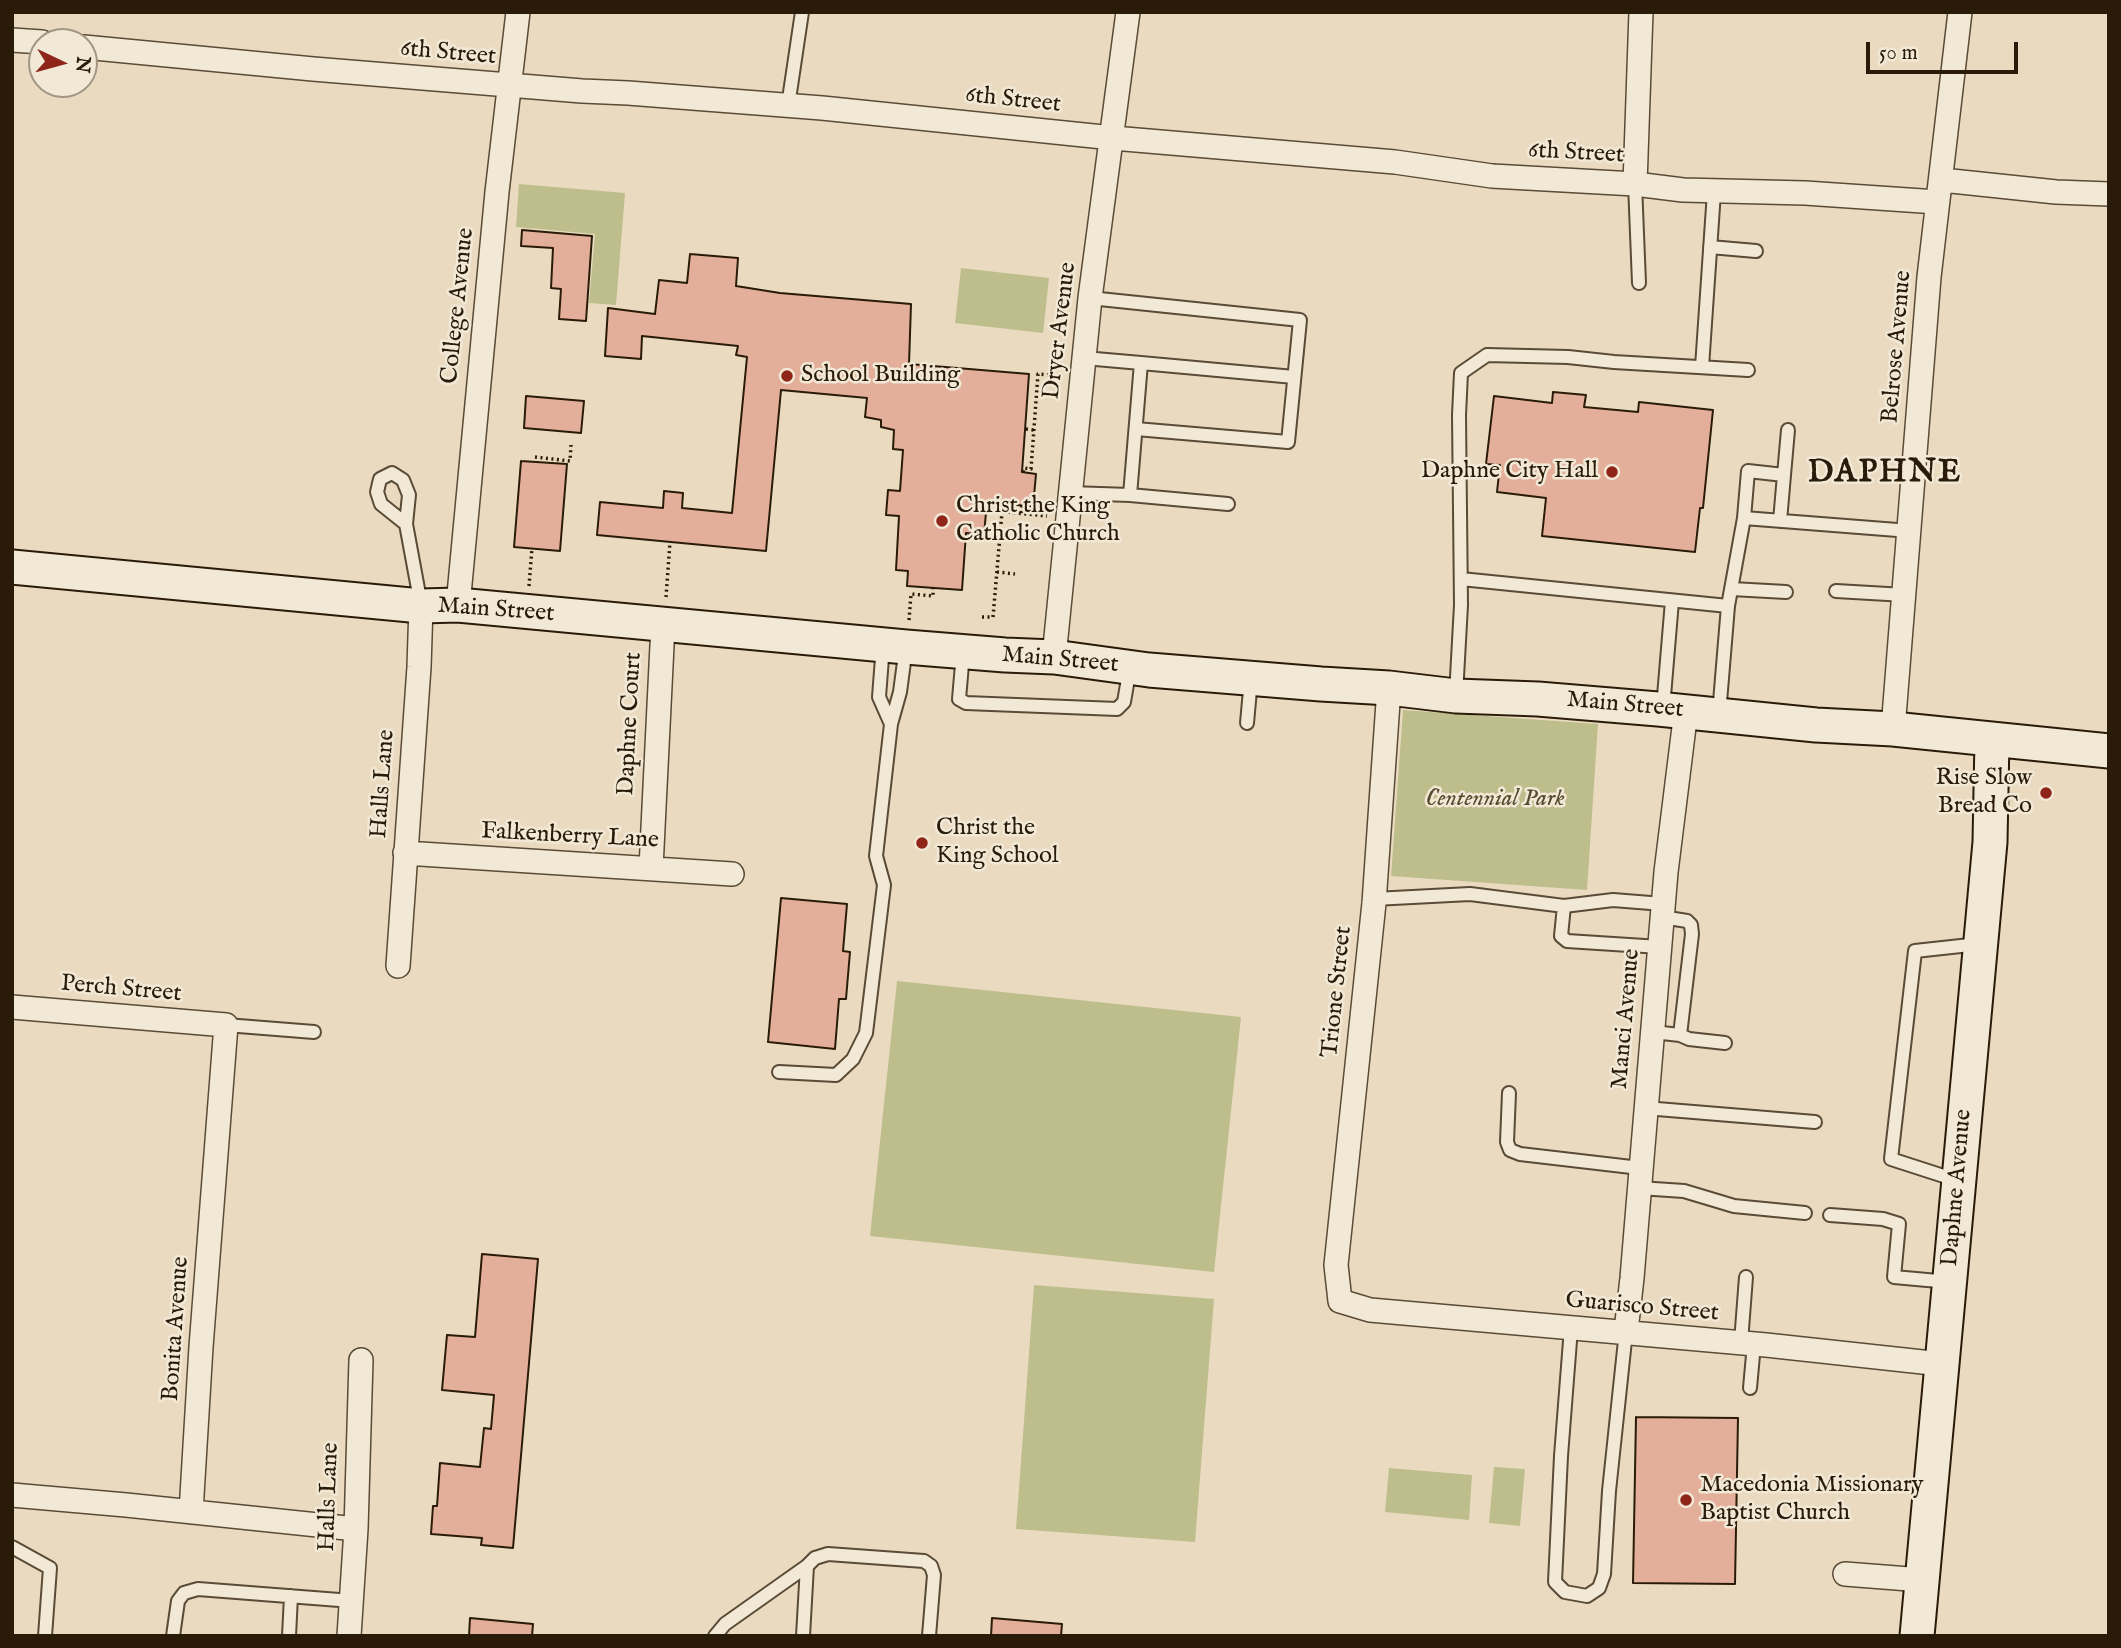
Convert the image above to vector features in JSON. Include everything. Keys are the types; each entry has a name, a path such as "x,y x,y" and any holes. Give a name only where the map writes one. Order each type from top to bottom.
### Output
{"main road":[{"name":"Main Street","path":"12,567 421,606 458,605 664,614 895,646 1054,657 1130,667 1456,696 1538,699 1689,711 2109,751"},
{"name":"Daphne Avenue","path":"1917,1636 1990,842 1992,739"}],"street":[{"name":"College Avenue","path":"458,605 494,219 518,12"},
{"name":"Dryer Avenue","path":"1054,657 1090,298 1128,12"},
{"path":"1635,184 1641,12"},
{"name":"Belrose Avenue","path":"1893,729 1940,191 1960,12"},
{"name":"6th Street","path":"98,48 313,69 788,106 1395,162 1492,176 1635,184 1683,190 2109,194"},
{"name":"Halls Lane","path":"398,966 421,606"},
{"name":"Daphne Court","path":"651,868 664,614"},
{"name":"Trione Street","path":"1340,1301 1336,1265 1374,899 1389,688"},
{"name":"Manci Avenue","path":"1626,1331 1663,911 1689,711"},
{"name":"Falkenberry Lane","path":"405,853 732,874"},
{"name":"Perch Street","path":"12,1007 226,1025"},
{"name":"Bonita Avenue","path":"191,1512 226,1025"},
{"name":"Guarisco Street","path":"1340,1301 1370,1310 1626,1331 1941,1364"},
{"name":"Halls Lane","path":"349,1636 356,1529 361,1360"},
{"path":"12,1495 356,1529"},
{"path":"1845,1574 1922,1580"}],"lane":[{"path":"788,106 802,12"},
{"path":"1635,184 1639,283"},
{"path":"1702,367 1714,192"},
{"path":"1710,247 1756,251"},
{"path":"1090,298 1300,320 1288,442 1136,429"},
{"path":"1456,696 1461,579 1461,373 1488,355 1568,357 1748,370"},
{"path":"1083,368 1141,363 1294,377"},
{"path":"1130,495 1141,363"},
{"path":"1780,521 1788,430"},
{"path":"1689,711 1728,606 1744,518 1748,471 1784,475"},
{"path":"1070,493 1130,495 1228,504"},
{"path":"1744,518 1910,531"},
{"path":"406,524 421,606"},
{"path":"1461,579 1728,606"},
{"path":"1732,589 1786,592"},
{"path":"1836,591 1905,595"},
{"path":"1672,601 1689,711"},
{"path":"891,724 879,698 895,646"},
{"path":"779,1072 836,1075 853,1059 866,1033 884,885 876,856 891,724 900,692 895,646"},
{"path":"963,652 959,699 966,703 1117,709 1124,702 1130,667"},
{"path":"1247,723 1251,678"},
{"path":"1374,899 1470,894 1564,906 1613,900 1663,911 1687,921 1691,925 1692,934 1680,1035"},
{"path":"1564,906 1561,936 1567,941 1660,947"},
{"path":"1959,1181 1891,1159 1915,951 1980,944"},
{"path":"226,1025 314,1032"},
{"path":"1653,1031 1680,1035 1689,1040 1725,1042"},
{"path":"1509,1093 1507,1142 1510,1150 1640,1178 1734,1206 1805,1213"},
{"path":"1645,1108 1815,1122"},
{"path":"1830,1215 1883,1219 1899,1224 1894,1277 1949,1282"},
{"path":"1746,1277 1750,1388"},
{"path":"1571,1328 1555,1582 1565,1592 1587,1596 1599,1588 1604,1574 1609,1491 1626,1331"},
{"path":"12,1547 50,1568 45,1636"},
{"path":"715,1636 725,1624 815,1558 828,1554 924,1561 931,1566 934,1576 929,1636"},
{"path":"803,1636 807,1566"},
{"path":"173,1636 178,1601 184,1593 198,1589 352,1601"},
{"path":"289,1636 291,1596"}],"path":[{"path":"1023,472 1024,468 1031,469 1038,373 1083,368"},
{"path":"1026,429 1034,430"},
{"path":"535,457 570,461 571,445"},
{"path":"1021,513 1022,505"},
{"path":"986,510 1049,516"},
{"path":"982,617 993,617 1002,512"},
{"path":"664,614 670,542"},
{"path":"529,591 532,548"},
{"path":"996,572 1015,574"},
{"path":"895,646 911,594 933,596 933,588"}],"green space":[{"path":"519,184 625,193 616,305 589,303 595,234 516,227"},
{"path":"961,268 1049,278 1043,333 955,323"},
{"name":"Centennial Park","path":"1403,710 1598,724 1587,890 1391,876"},
{"path":"897,981 1241,1017 1214,1272 870,1236"},
{"path":"1034,1285 1214,1299 1195,1542 1016,1529"},
{"path":"1494,1467 1525,1469 1520,1526 1489,1523"},
{"path":"1389,1468 1472,1475 1469,1520 1385,1512"}],"building":[{"path":"522,230 592,236 586,321 559,319 561,289 551,288 553,248 521,246"},
{"path":"690,254 738,258 736,286 780,293 911,304 909,364 1029,374 1022,472 1036,474 1033,507 987,501 984,535 966,533 962,590 907,586 908,571 896,570 899,516 886,515 888,490 900,491 903,450 893,449 894,430 881,427 881,420 865,417 867,398 781,390 766,551 597,535 600,502 663,508 664,491 683,493 682,508 732,513 747,357 736,355 738,346 642,336 641,359 605,356 608,308 655,314 659,280 687,283"},
{"name":"Daphne City Hall","path":"1553,392 1586,395 1584,407 1638,412 1639,402 1713,410 1703,508 1700,508 1695,552 1542,536 1546,498 1497,492 1500,465 1486,464 1494,396 1552,403"},
{"path":"526,396 584,401 581,433 524,428"},
{"path":"521,461 567,464 560,551 514,547"},
{"path":"781,898 847,904 843,951 850,952 846,999 839,999 835,1049 768,1042"},
{"path":"482,1254 538,1259 513,1548 481,1545 482,1538 431,1534 433,1506 437,1506 440,1463 480,1467 484,1428 491,1429 494,1395 442,1390 447,1335 475,1337"},
{"name":"Macedonia Missionary Baptist Church","path":"1636,1417 1738,1418 1735,1584 1633,1583"},
{"path":"470,1618 533,1624 532,1636 469,1636"},
{"path":"992,1618 1062,1624 1061,1636 991,1636"}],"place":[{"name":"School Building","path":"787,376"},
{"name":"Daphne City Hall","path":"1612,472"},
{"name":"Christ the King Catholic Church","path":"942,521"},
{"name":"Rise Slow Bread Co","path":"2046,793"},
{"name":"Christ the King School","path":"922,843"},
{"name":"Macedonia Missionary Baptist Church","path":"1686,1500"}],"district":[{"name":"DAPHNE","path":"1885,474"}]}
